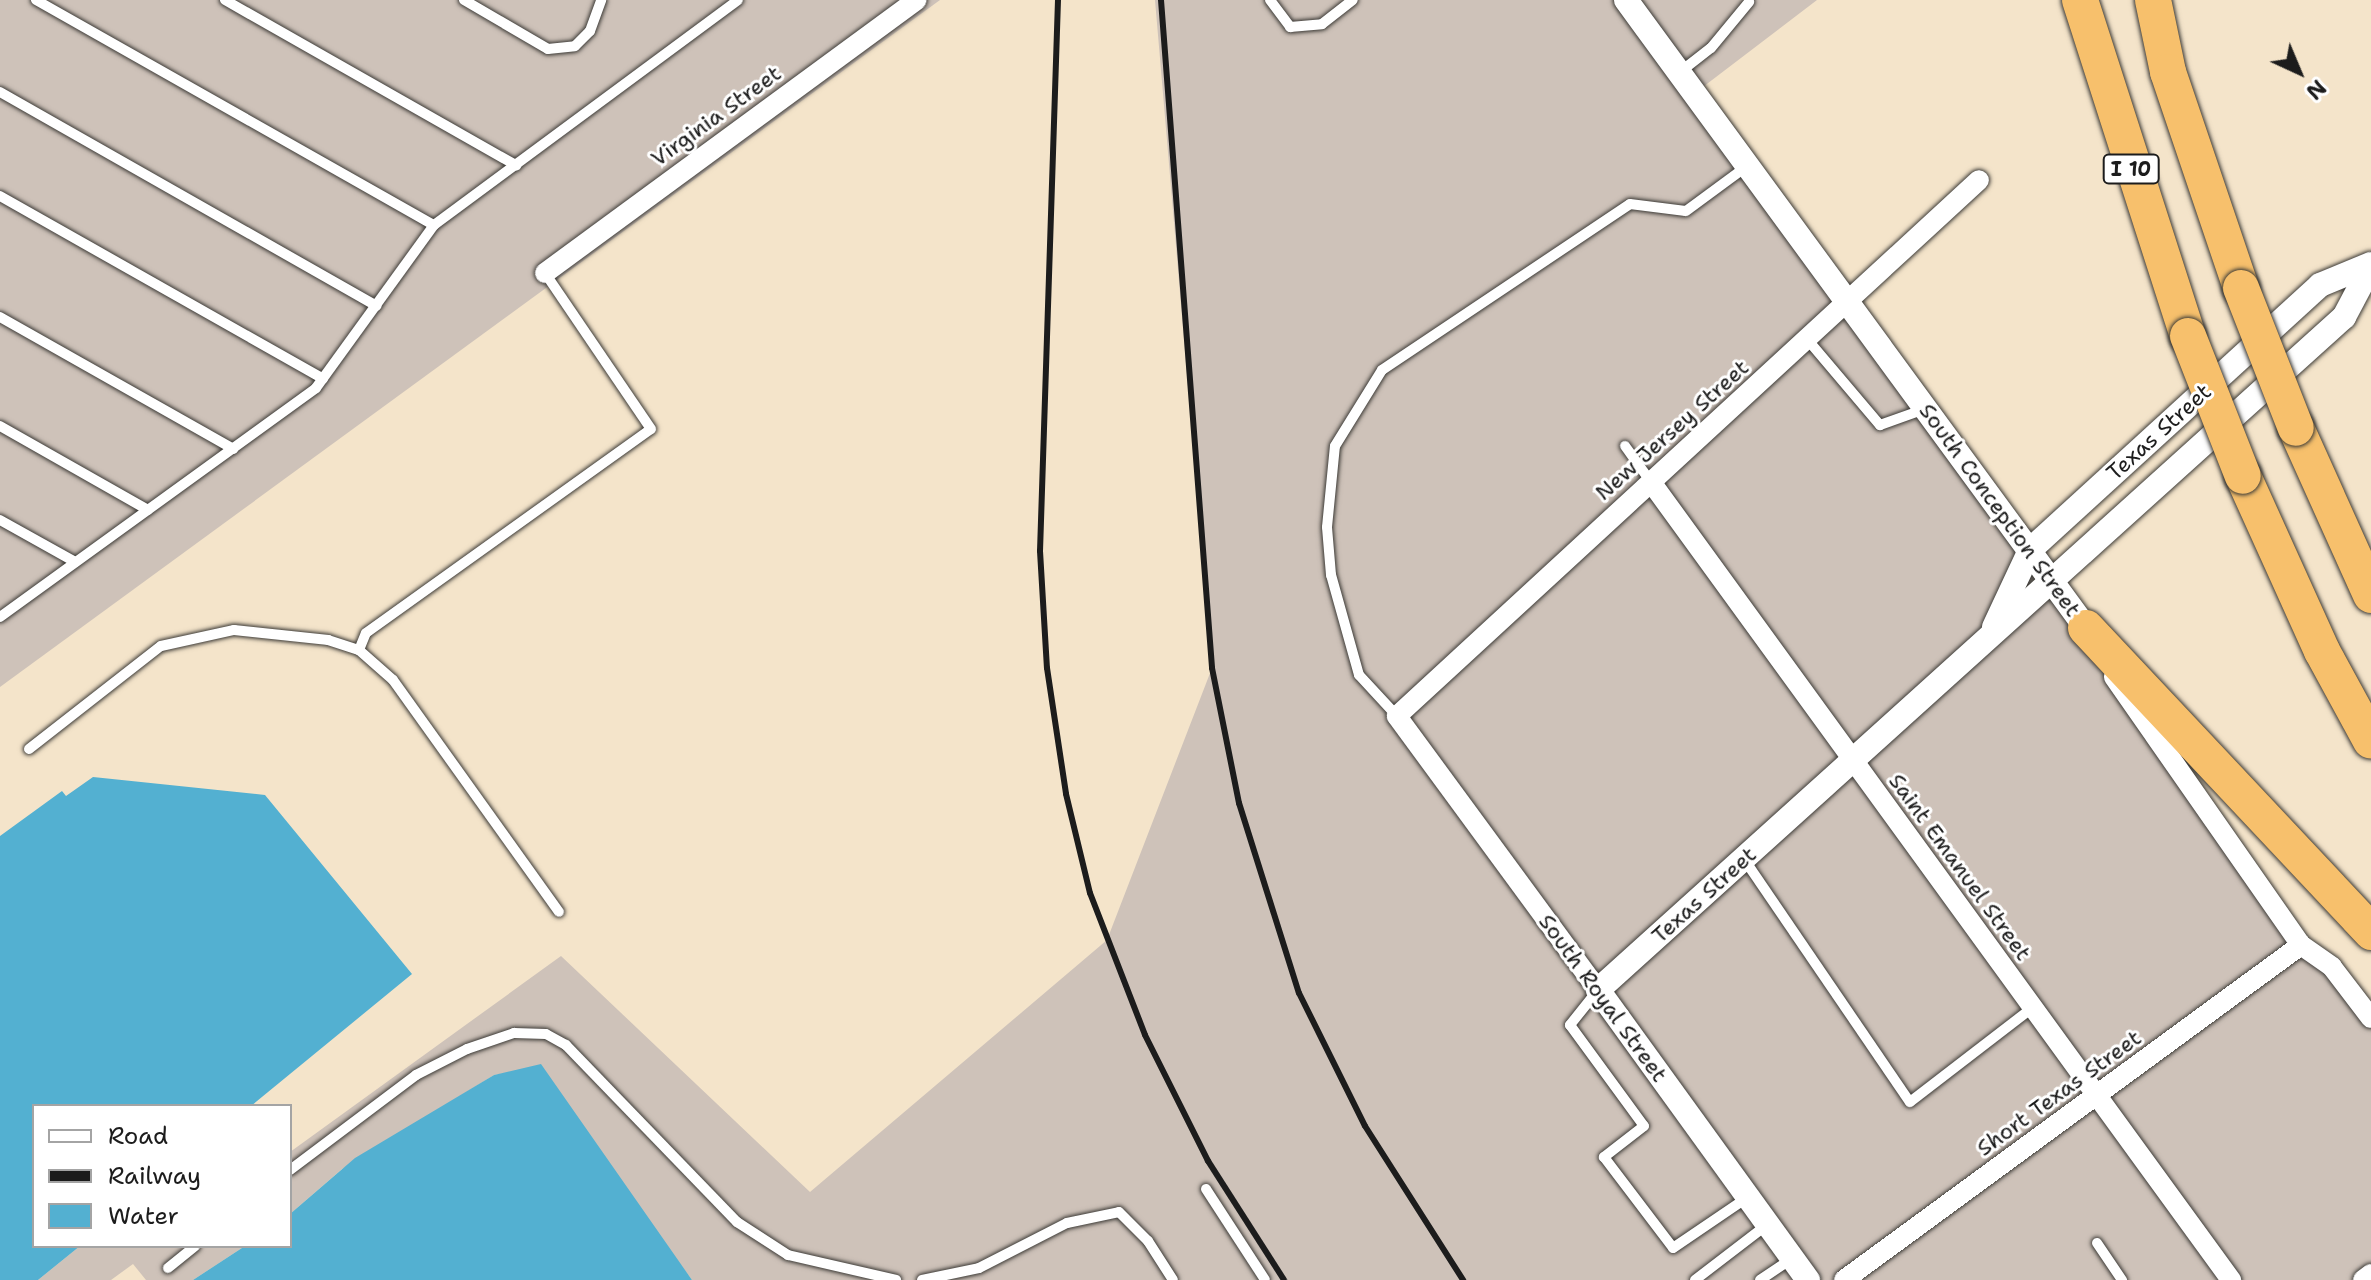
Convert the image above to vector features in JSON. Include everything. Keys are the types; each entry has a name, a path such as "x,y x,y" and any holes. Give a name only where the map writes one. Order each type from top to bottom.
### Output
{"highway":[{"name":"I 10","path":"2080,0 2188,336 2243,476 2322,651 2371,741"},
{"name":"I 10","path":"2153,0 2168,72 2241,288 2296,428 2371,595"},
{"path":"2086,628 2371,932"}],"street":[{"name":"Virginia Street","path":"545,273 917,0"},
{"name":"South Conception Street","path":"1626,0 2052,580 2086,628 2120,688 2301,945 2326,961 2371,1018"},
{"name":"New Jersey Street","path":"1397,716 1979,180"},
{"name":"Texas Street","path":"1988,639 2030,550 2320,285 2371,265"},
{"name":"Texas Street","path":"1598,990 2344,317 2371,265"},
{"name":"Saint Emanuel Street","path":"1651,482 2231,1280"},
{"name":"South Royal Street","path":"1397,716 1808,1280"},
{"name":"Short Texas Street","path":"1844,1280 2301,945"},
{"path":"2363,1280 2371,1274"}],"lane":[{"path":"36,0 434,225"},
{"path":"225,0 516,165"},
{"path":"464,0 548,49 575,46 590,31 601,0"},
{"path":"0,617 233,449 323,379 434,225 738,0"},
{"path":"1270,0 1290,27 1322,24 1353,0"},
{"path":"1679,73 1711,48 1749,2"},
{"path":"0,92 376,306"},
{"path":"1397,716 1359,675 1331,575 1327,527 1335,446 1382,370 1630,204 1686,211 1747,166"},
{"path":"0,196 323,379"},
{"path":"359,650 366,633 651,429 545,273"},
{"path":"0,317 233,449"},
{"path":"1807,339 1880,425 1926,409"},
{"path":"0,426 148,510"},
{"path":"1625,446 1651,482"},
{"path":"0,520 75,562"},
{"path":"29,749 161,646 192,635 285,631 359,650 393,680 436,735 559,912"},
{"path":"1744,859 1910,1102 2032,1008"},
{"path":"1598,990 1570,1025 1644,1126 1604,1157 1673,1248 1748,1197"},
{"path":"292,1168 416,1075 467,1049 514,1033 546,1034 566,1045 737,1222 788,1255 896,1280"},
{"path":"1206,1189 1265,1280"},
{"path":"922,1280 979,1268 1067,1223 1119,1212 1148,1241 1173,1280"},
{"path":"1695,1280 1768,1224"},
{"path":"2097,1243 2122,1280"},
{"path":"168,1268 193,1248"},
{"path":"1760,1280 1792,1258"}],"shaded area":[{"path":"0,0 940,0 0,687"},
{"path":"1155,0 1817,0 1695,93 2301,945 2371,1018 2371,1280 692,1280 535,1068 494,1075 342,1169 292,1212 292,1151 561,956 810,1192 1107,940 1212,668"},
{"path":"78,1248 242,1248 193,1280 146,1280 133,1264 111,1280 38,1280"}],"water":[{"path":"93,777 265,795 412,974 253,1104 32,1104 32,1248 78,1248 38,1280 0,1280 0,836 62,791 66,796"},
{"path":"541,1064 692,1280 193,1280 242,1248 292,1248 292,1212 355,1158 494,1075"}],"railway":[{"path":"1058,0 1040,551 1047,668 1066,794 1090,893 1145,1035 1208,1161 1284,1280"},
{"path":"1161,0 1212,668 1239,803 1299,993 1365,1126 1463,1280"}]}
